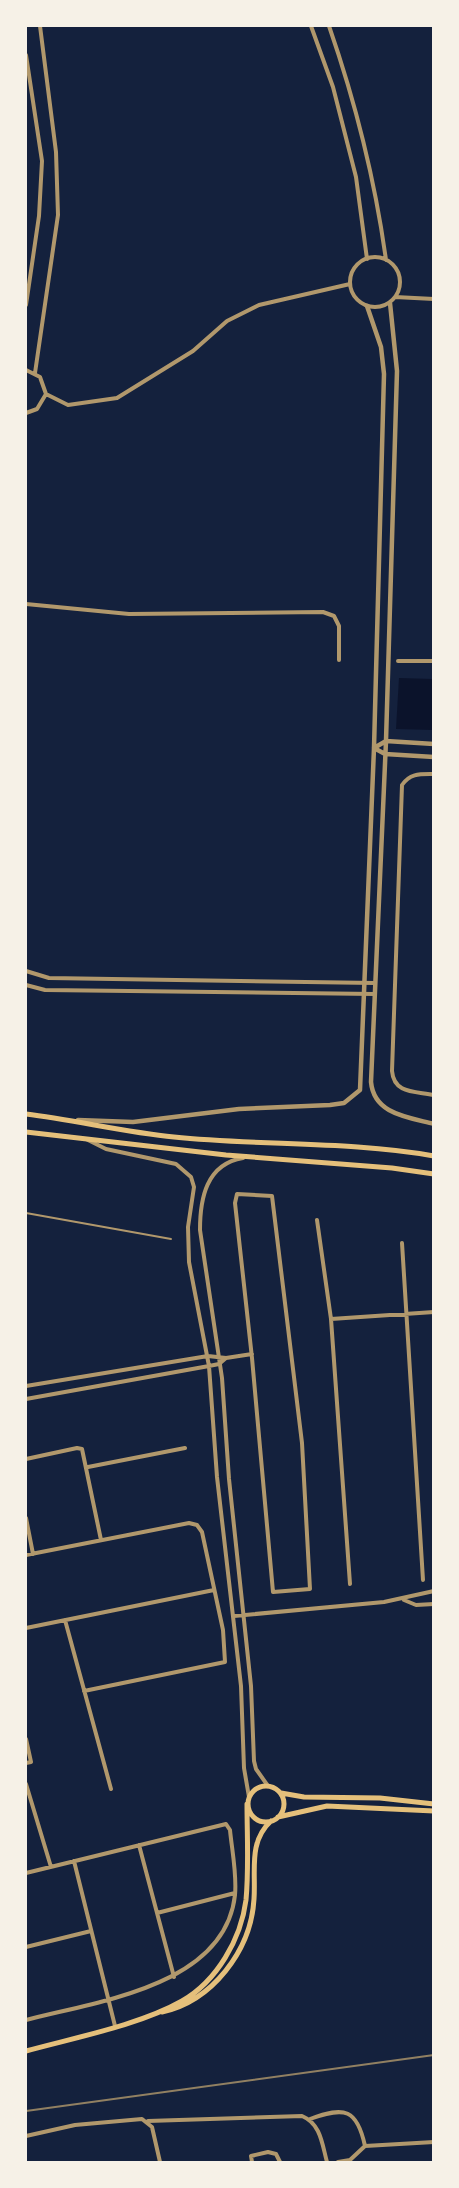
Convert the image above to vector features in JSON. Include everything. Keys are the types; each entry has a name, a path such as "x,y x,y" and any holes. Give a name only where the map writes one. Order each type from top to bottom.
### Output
{"main road":[{"path":"26,1114 76,1120 173,1137 319,1143 434,1154"},
{"path":"26,1132 249,1157 392,1168 434,1176"},
{"path":"26,2051 145,2016 183,2001 205,1983 224,1961 234,1941 246,1899 248,1801 256,1788 268,1786 281,1793 304,1797 380,1798 434,1804"},
{"path":"278,1817 284,1806 281,1793"},
{"path":"248,1801 255,1818 271,1821"},
{"path":"145,2016 180,2008 205,1993 228,1969 243,1944 251,1922 256,1844 259,1835 271,1821 278,1817 327,1806 434,1811"}],"street":[{"path":"35,373 58,215 56,152 40,26"},
{"path":"311,26 333,87 356,177 367,259"},
{"path":"329,26 348,82 380,217 386,260"},
{"path":"26,55 42,161 39,216 26,305"},
{"path":"367,259 386,260 393,265 400,281 395,297 390,303 378,307 367,306 355,297 350,284 356,266 367,259"},
{"path":"46,394 68,405 117,398 194,351 227,321 259,305 350,284"},
{"path":"395,297 434,299"},
{"path":"390,303 397,370 386,741 372,1091 380,1104 392,1113 434,1124"},
{"path":"76,1120 154,1121 239,1109 344,1103 360,1090 374,748 384,374 381,347 367,306"},
{"path":"26,370 35,373 43,382 46,394 37,409 26,413"},
{"path":"26,604 129,614 323,612 334,616 339,626 339,660"},
{"path":"398,661 434,661"},
{"path":"374,748 386,741 434,744"},
{"path":"374,748 385,754 434,757"},
{"path":"434,774 414,774 402,785 392,1071 393,1081 399,1089 434,1095"},
{"path":"26,971 49,978 375,984"},
{"path":"26,985 45,990 375,994"},
{"path":"87,1138 106,1149 176,1164 191,1177 194,1187 188,1227 189,1259 208,1356 217,1477 241,1686 244,1768 248,1801"},
{"path":"249,1157 231,1161 214,1172 207,1182 200,1211 203,1257 219,1356 250,1686 254,1761 259,1775 268,1786"},
{"path":"237,1194 272,1196 302,1443 310,1589 273,1592 252,1354 235,1203 237,1194"},
{"path":"26,1213 171,1239"},
{"path":"317,1220 331,1319 350,1584"},
{"path":"402,1243 423,1580"},
{"path":"331,1319 434,1312"},
{"path":"26,1386 208,1356 226,1358 252,1354"},
{"path":"26,1399 219,1364 226,1358"},
{"path":"26,1459 77,1448 85,1454 101,1540"},
{"path":"88,1467 185,1448"},
{"path":"26,1518 33,1554"},
{"path":"26,1555 189,1523 197,1525 202,1533 223,1630 225,1662 84,1691"},
{"path":"26,1628 214,1590"},
{"path":"234,1616 403,1599 417,1593 434,1591"},
{"path":"403,1599 416,1605 434,1604"},
{"path":"65,1620 111,1789"},
{"path":"26,1739 28,1762"},
{"path":"26,1784 51,1867"},
{"path":"26,1873 226,1824 230,1830 235,1893 225,1930 214,1946 203,1958 174,1977 108,1999 26,2020"},
{"path":"139,1845 174,1977"},
{"path":"74,1861 115,2026"},
{"path":"157,1913 235,1893"},
{"path":"26,1947 91,1931"},
{"path":"309,2119 330,2113 350,2114 359,2122 365,2146"},
{"path":"26,2136 75,2125 142,2119 148,2121 295,2114 309,2119 320,2133 327,2163"},
{"path":"148,2121 160,2163"},
{"path":"338,2163 350,2160 365,2146 434,2142"},
{"path":"252,2163 251,2156 268,2152 276,2154 280,2163"}],"water":[{"path":"399,678 433,679 433,730 396,729"}],"railway":[{"path":"26,2111 434,2055"}]}
